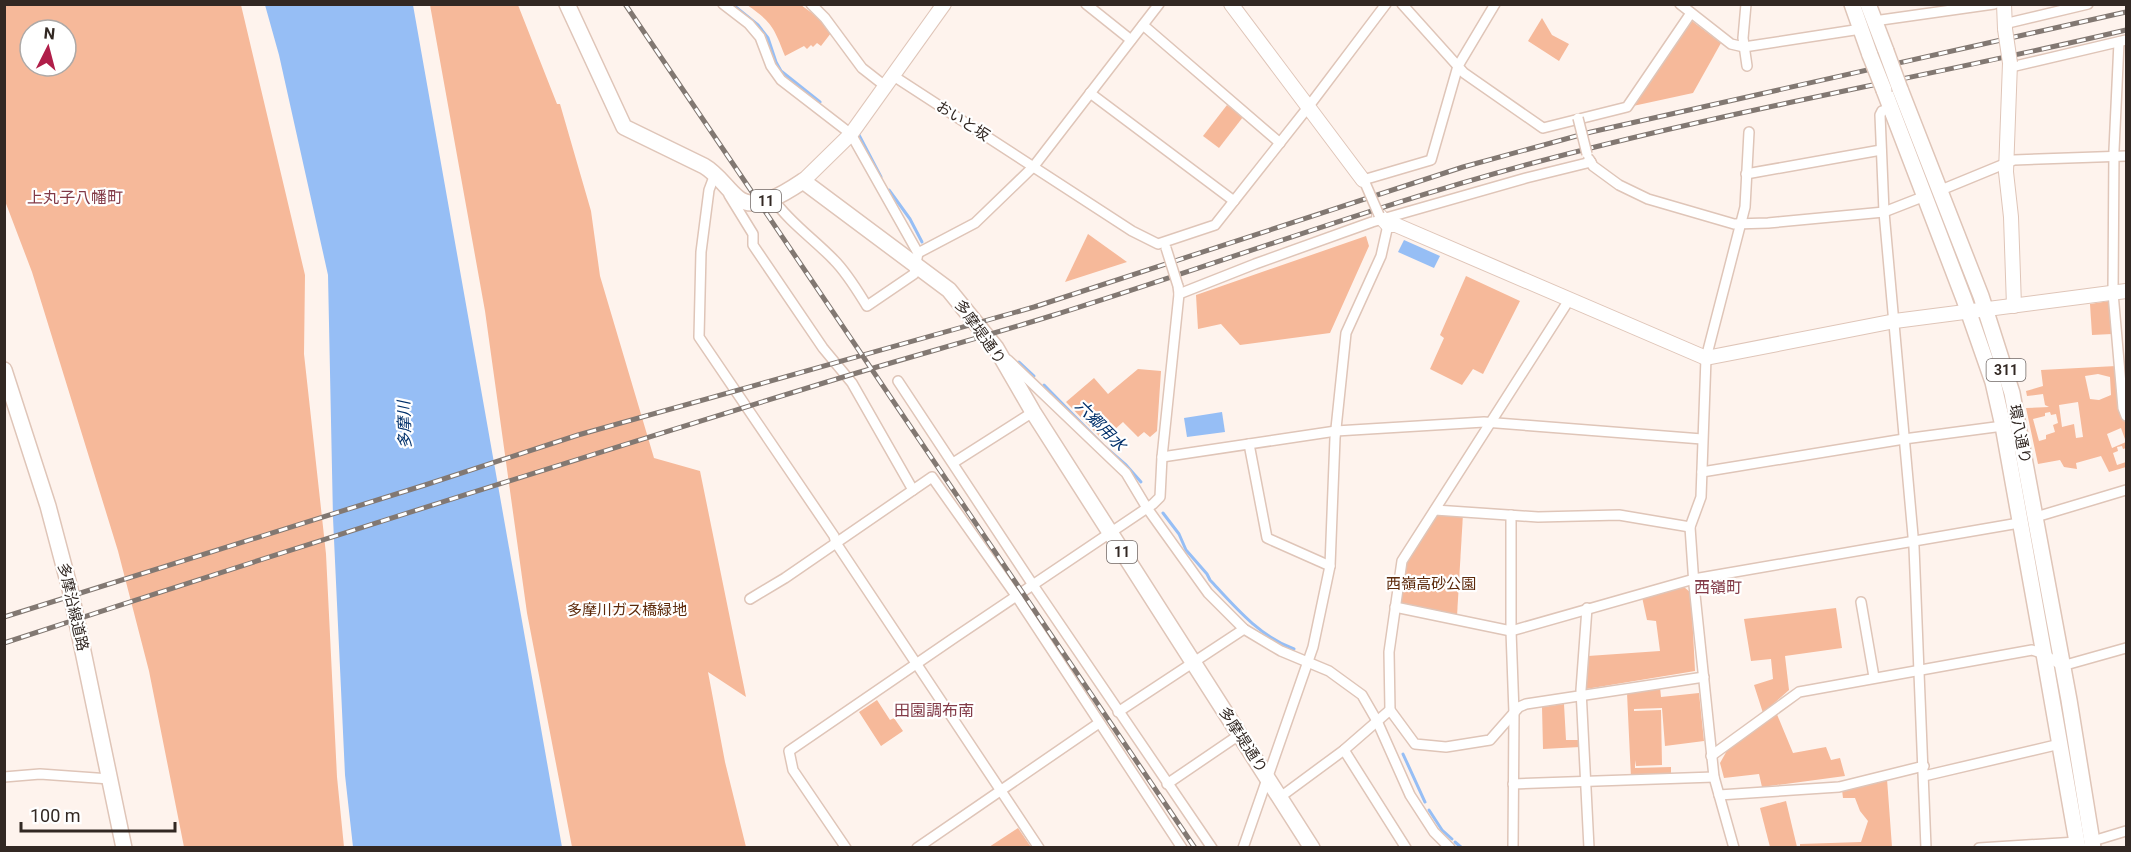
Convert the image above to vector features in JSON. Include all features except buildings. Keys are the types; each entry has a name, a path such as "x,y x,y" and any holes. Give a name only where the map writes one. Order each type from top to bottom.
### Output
{"main road":[{"name":"11","path":"567,4 624,127 675,150 715,174 741,200 751,202 773,199 802,181"},
{"name":"環八通り","path":"1852,4 1886,51 1941,190 1985,310 2012,393 2093,844"},
{"name":"環八通り","path":"1868,4 1870,55 1925,196 1993,382 2003,426 2077,845"},
{"name":"多摩堤通り","path":"802,181 917,260 949,290 996,348 1033,412 1110,534 1312,848"},
{"name":"多摩沿線道路","path":"4,370 48,506 70,590 124,848"}],"street":[{"path":"723,4 749,24 760,37 771,66 781,80 850,134 917,260 914,274 867,306 835,260 786,216 773,199"},
{"name":"おいと坂","path":"811,4 825,18 862,68 1034,166 1132,231 1158,244 1165,245"},
{"path":"802,181 850,134 944,4"},
{"path":"1086,4 1131,40"},
{"path":"917,260 975,223 1034,166 1159,4"},
{"path":"1231,4 1364,182 1383,220 1381,256 1346,333 1336,431 1330,566 1309,662 1243,848"},
{"path":"846,848 793,770 789,754 792,748 1110,534 1160,496 1179,290 1165,245 1215,225 1386,4"},
{"path":"1402,4 1464,73 1543,128 1627,107 1691,13"},
{"path":"1364,182 1431,160 1458,66 1495,4"},
{"path":"1680,4 1731,44 1744,47 1994,4"},
{"path":"1746,4 1744,47 1747,66"},
{"path":"2004,4 2004,26 2010,65 2007,163 2014,306"},
{"path":"2004,26 2088,4"},
{"path":"1143,25 1280,143"},
{"path":"2010,65 2123,41 2114,157 2123,408 2127,416"},
{"path":"1090,93 1234,201"},
{"path":"1891,108 1882,111 1880,115 1881,150 1884,212 1913,541 1926,848"},
{"path":"1578,118 1593,166 1619,185 1648,199 1690,213 1741,225 1884,212 1925,196"},
{"path":"1734,848 1714,777 1690,527 1701,497 1706,358 1745,207 1749,132"},
{"path":"1746,174 1881,150"},
{"path":"1941,190 2014,160 2127,156"},
{"path":"1179,290 1383,220 1589,158"},
{"path":"715,174 709,190 701,252 699,337 834,536 836,543 1039,848"},
{"path":"731,190 729,195 753,234 753,245 823,348 852,383 912,490"},
{"path":"1383,220 1706,358 1894,321 2120,292"},
{"path":"1569,300 1402,561 1389,652 1390,710 1415,744 1446,747 1490,740 1514,713 1526,704 1704,677"},
{"path":"996,348 1126,473 1147,508 1208,593 1244,629 1281,651 1329,671 1362,695 1377,721 1410,795 1434,832 1450,848"},
{"path":"898,381 1118,712 1212,848"},
{"path":"953,464 1033,412"},
{"path":"1162,456 1336,431 1490,423 1702,439"},
{"path":"1702,472 1904,439 2003,426"},
{"path":"1249,444 1267,538 1330,566"},
{"path":"750,599 932,477 1017,597 1182,848"},
{"path":"2036,517 2127,490"},
{"path":"1436,510 1538,518 1619,515 1690,527"},
{"path":"1511,515 1510,631 1514,713 1513,848"},
{"path":"1395,607 1510,631 1694,579 2019,523"},
{"path":"1861,602 1874,677"},
{"path":"1587,608 1581,696 1589,848"},
{"path":"1118,712 1244,629"},
{"path":"1712,756 1799,692 2032,650 2044,654 2062,666 2127,648"},
{"path":"1280,798 1344,750 1390,710"},
{"path":"917,848 1099,723"},
{"path":"1167,784 1239,735"},
{"path":"1719,795 1839,787 2060,744"},
{"path":"1344,750 1406,848"},
{"path":"4,777 40,774 110,780"},
{"path":"1513,784 1714,777"},
{"path":"2093,844 2127,831"},
{"path":"1978,848 2077,845"}],"green space":[{"path":"5,4 241,5 305,275 304,354 326,554 337,777 344,847 184,847 149,671 118,551 32,272 5,201"},
{"name":"多摩川ガス橋緑地","path":"430,5 518,5 557,104 560,104 591,211 600,276 654,458 700,471 746,697 708,672 725,762 746,847 572,847 527,613 485,311"},
{"path":"747,5 801,5 820,19 831,33 821,46 817,43 807,49 804,46 785,56 771,26"},
{"path":"1542,18 1552,35 1569,44 1559,61 1528,41"},
{"path":"1692,21 1721,43 1693,93 1633,106"},
{"path":"1227,105 1243,117 1219,148 1203,136"},
{"path":"1088,234 1127,262 1065,282"},
{"path":"1366,236 1369,246 1330,333 1240,345 1221,324 1198,329 1196,295"},
{"path":"1466,276 1520,301 1483,374 1473,369 1462,385 1430,369 1444,338 1440,335"},
{"path":"2109,301 2112,334 2092,335 2090,304"},
{"path":"2116,366 2120,402 2126,422 2126,442 2126,448 2117,447 2118,451 2113,453 2117,465 2126,462 2126,467 2109,472 2101,456 2076,463 2077,469 2064,467 2060,460 2038,464 2026,408 2049,407 2045,405 2043,394 2027,396 2026,391 2043,386 2041,370","holes":["2098,374 2110,377 2111,395 2099,400 2090,399 2085,376","2078,402 2083,437 2076,438 2074,424 2062,427 2059,405","2045,413 2056,414 2058,423 2053,425 2055,432 2039,441 2033,419 2045,416","2121,428 2126,442 2112,448 2107,434"]},
{"path":"1138,369 1161,371 1157,431 1150,437 1144,432 1138,437 1123,422 1103,440 1066,402 1094,378 1108,394"},
{"name":"西嶺高砂公園","path":"1438,514 1463,514 1457,616 1400,605 1406,562"},
{"path":"1684,587 1691,593 1695,671 1586,689 1588,656 1660,651 1656,621 1647,620 1642,597"},
{"path":"1836,608 1842,648 1785,656 1789,690 1763,713 1754,685 1773,679 1771,659 1751,661 1744,619"},
{"path":"1660,687 1661,697 1699,693 1704,741 1665,746 1662,708 1634,709 1634,711 1661,710 1662,765 1636,766 1635,760 1635,768 1671,767 1671,775 1631,778 1627,693"},
{"path":"877,700 890,720 894,718 903,731 881,746 859,712"},
{"path":"1564,704 1566,740 1580,740 1580,747 1543,749 1542,707"},
{"path":"1776,712 1793,753 1826,747 1831,760 1840,758 1845,776 1762,787 1759,774 1724,778 1720,763 1729,747"},
{"path":"1887,779 1892,847 1800,848 1800,844 1861,842 1868,821 1860,811 1855,798 1843,798 1842,790"},
{"path":"1786,801 1797,847 1770,847 1760,808"},
{"path":"1018,828 1031,847 989,847"}],"water":[{"name":"多摩川","path":"265,5 413,5 562,847 353,847 345,775 333,518 328,275 279,55"},
{"path":"1404,240 1440,256 1434,268 1398,252"},
{"path":"1222,412 1225,432 1187,437 1184,418"}],"waterway":[{"name":"六郷用水","path":"732,4 758,25 768,38 781,71 820,102"},
{"name":"六郷用水","path":"859,135 881,177"},
{"name":"六郷用水","path":"889,190 910,219 922,242"},
{"path":"1019,362 1034,376"},
{"name":"六郷用水","path":"1044,385 1141,482"},
{"path":"1163,513 1179,534 1186,550 1210,580 1248,620 1270,637 1294,649"},
{"path":"1403,754 1425,802"},
{"path":"1429,810 1442,830 1452,839"},
{"path":"1455,842 1462,848"}],"railway":[{"path":"625,4 1195,848"},
{"path":"4,617 578,435 1034,307 1463,167 1591,132 2126,12"},
{"path":"4,643 830,381 1054,315 1364,213 1489,175 1695,123 2126,30"}],"district":[{"name":"上丸子八幡町","path":"75,197"},
{"name":"西嶺町","path":"1718,587"},
{"name":"田園調布南","path":"934,710"}]}
